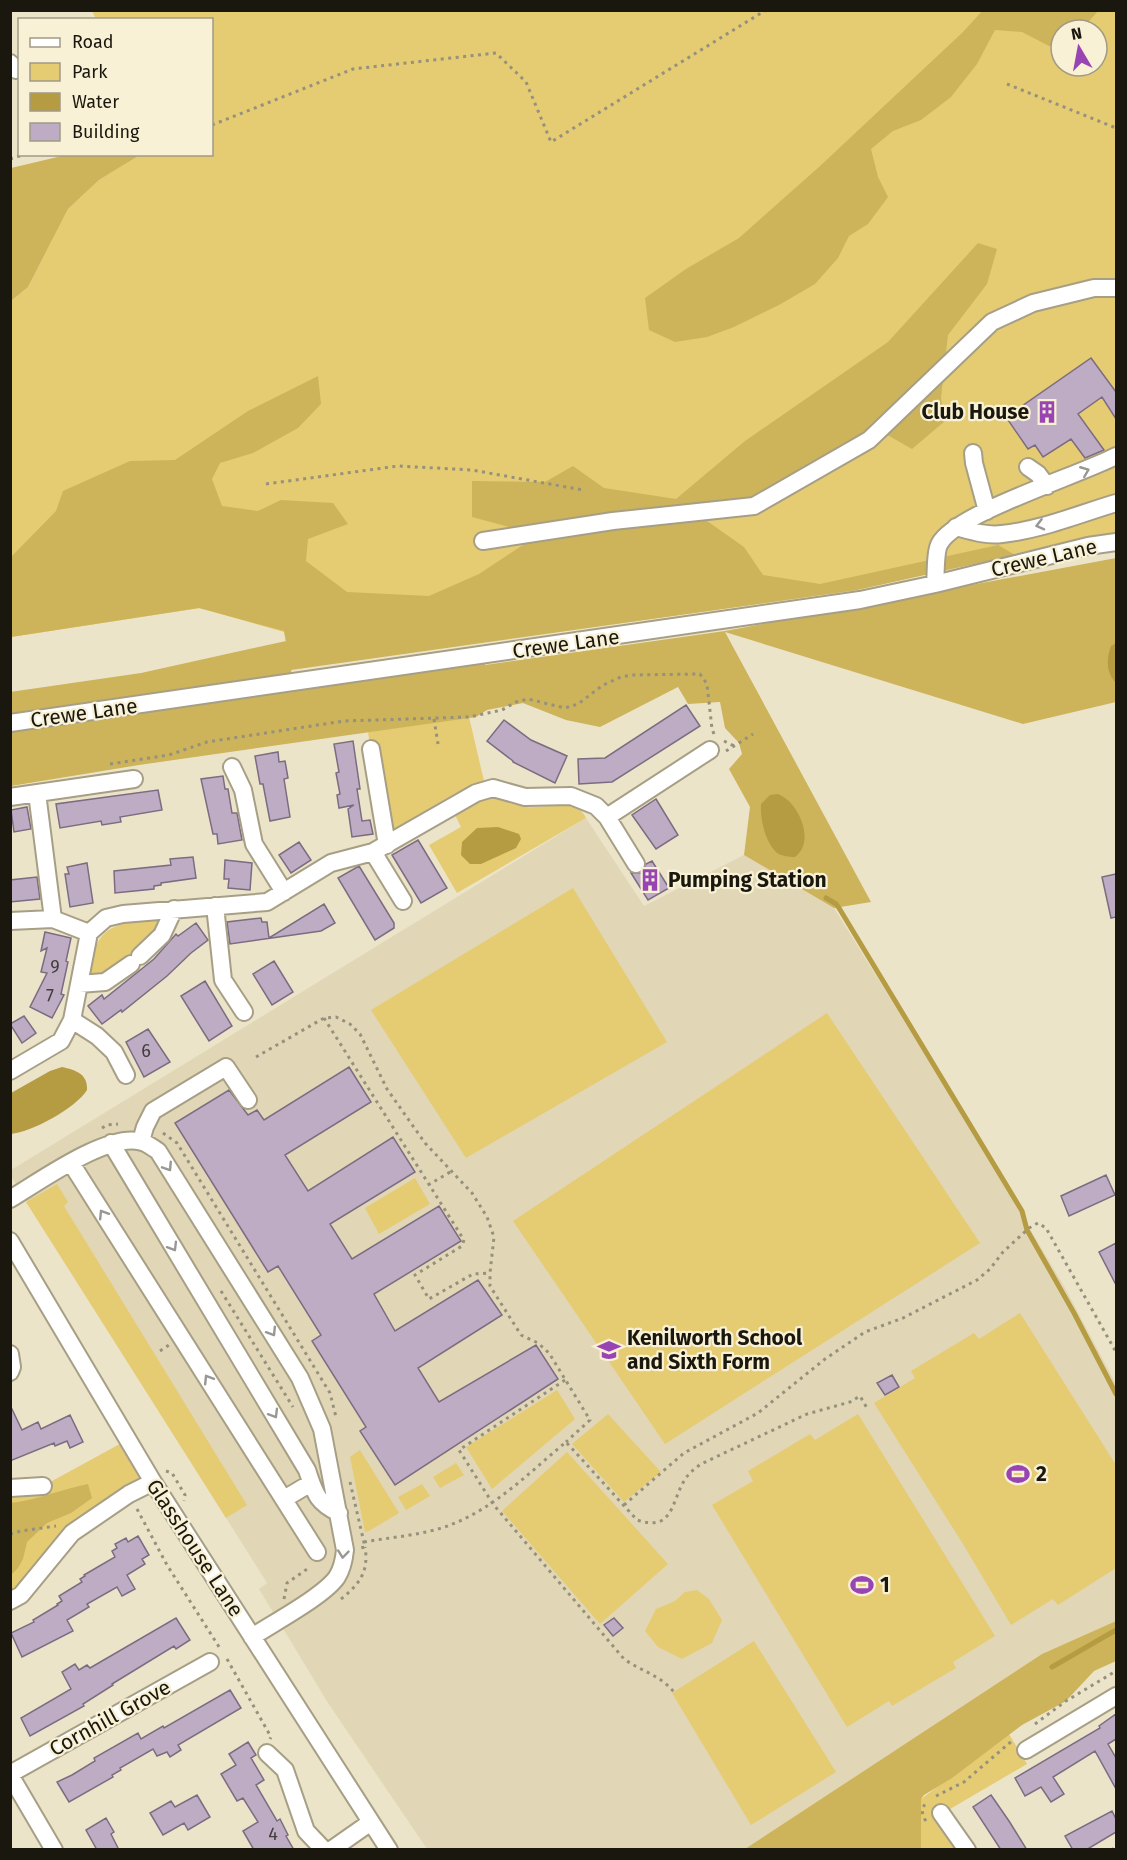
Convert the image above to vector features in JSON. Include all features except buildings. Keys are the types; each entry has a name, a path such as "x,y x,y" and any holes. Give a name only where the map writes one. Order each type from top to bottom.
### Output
{"street":[{"path":"483,541 613,521 754,506 868,440 992,322 1033,303 1094,288 1116,288"},
{"path":"974,453 974,463 987,511"},
{"path":"935,584 939,544 956,527 987,511 1116,456"},
{"path":"1028,467 1038,474 1047,486"},
{"path":"956,527 974,532 1002,534 1048,524 1116,503"},
{"name":"Crewe Lane","path":"10,723 860,600 1088,546 1116,542"},
{"path":"370,749 380,848 403,901"},
{"path":"607,817 710,750"},
{"path":"232,767 243,790 254,844 284,892"},
{"path":"10,796 134,779"},
{"path":"10,1071 61,1041 72,1020 88,933 106,918 123,914 267,902 331,863 380,848 476,793 493,788 525,797 571,796 596,806 607,817 636,864"},
{"path":"37,793 53,919"},
{"path":"215,906 224,980 244,1012"},
{"path":"79,984 105,981 135,960 162,935 174,909"},
{"path":"10,921 53,919 88,933"},
{"path":"72,1020 97,1036 114,1052 126,1075"},
{"path":"143,1134 153,1111 226,1066 248,1100"},
{"path":"12,1198 111,1143 143,1134"},
{"path":"143,1134 158,1151 300,1378 322,1429 339,1513 345,1558 337,1577 327,1589 252,1637"},
{"path":"111,1143 308,1470 311,1483 325,1506 339,1513"},
{"path":"72,1163 284,1499 316,1558"},
{"name":"Glasshouse Lane","path":"10,1241 158,1476 252,1637 389,1850"},
{"path":"10,1354 12,1367 10,1372"},
{"path":"10,1601 21,1595 72,1533 158,1476"},
{"path":"284,1499 311,1483"},
{"path":"10,1488 43,1486"},
{"name":"Cornhill Grove","path":"10,1774 210,1662"},
{"path":"1023,1742 1110,1700"},
{"path":"267,1753 285,1770 306,1831 324,1850"},
{"path":"10,1774 54,1850"},
{"path":"934,1818 966,1850"},
{"path":"331,1850 371,1822"}],"path":[{"path":"213,124 352,69 496,53 526,82 551,142 766,10"},
{"path":"1007,84 1116,128"},
{"path":"266,484 398,466 472,470 583,490"},
{"path":"105,765 169,755 207,742 344,721 461,718 493,713 520,700 528,699 565,708 578,704 603,685 632,675 696,674 703,677 707,684 712,729 715,735 734,746"},
{"path":"434,719 438,744"},
{"path":"256,1057 324,1018 336,1017 351,1024 360,1034 387,1089 425,1143 472,1193 487,1217 494,1237 489,1273 490,1286 521,1335 538,1343 549,1353 590,1420 493,1504 448,1526 364,1542"},
{"path":"324,1018 464,1240 456,1251 415,1275 429,1299 473,1274 489,1273"},
{"path":"97,1131 107,1125 127,1124 143,1134 166,1134 177,1143 330,1393 338,1425"},
{"path":"428,1185 452,1171"},
{"path":"624,1505 684,1453 758,1413 825,1359 865,1332 903,1318 977,1280 1029,1227 1038,1223 1046,1228 1116,1352"},
{"path":"219,1288 297,1413"},
{"path":"459,1450 565,1380"},
{"path":"566,1442 637,1520 648,1524 657,1523 669,1516 685,1480 690,1472 701,1464 807,1414 850,1402 860,1396 867,1408"},
{"path":"456,1445 493,1504 624,1659 635,1667 665,1681 674,1692"},
{"path":"345,1550 365,1547 348,1472"},
{"path":"158,1476 172,1473 185,1495 184,1503"},
{"path":"129,1494 167,1565 224,1654 271,1737 267,1753"},
{"path":"10,1534 60,1526"},
{"path":"282,1602 287,1583 316,1558"},
{"path":"1030,1728 1066,1701 1116,1671"},
{"path":"934,1818 922,1813 926,1803 964,1782 1006,1744 1023,1742"},
{"path":"1111,1850 1116,1847"}],"shaded area":[{"path":"983,10 1098,11 1092,18 1049,18 1049,46 1022,32 995,30 977,64 951,97 921,120 893,131 871,149 878,177 888,197 868,224 849,236 838,258 815,284 779,305 734,327 707,337 675,342 649,330 645,298 686,269 739,238 819,167 963,32"},
{"path":"62,156 138,156 99,180 68,209 28,287 11,301 11,168"},
{"path":"978,243 997,249 987,284 948,335 941,398 945,421 912,449 875,428 707,521 744,547 763,575 820,584 998,545 1015,555 857,590 291,670 294,682 483,656 485,665 725,631 1116,558 1116,702 1023,724 725,632 871,902 834,908 744,855 750,807 729,769 742,754 739,743 725,728 720,702 688,704 678,687 600,727 566,720 523,703 487,710 476,717 139,765 11,786 10,692 141,673 286,641 284,631 199,608 11,637 11,557 56,511 63,491 130,461 175,460 248,411 318,376 321,404 298,428 253,453 220,463 212,479 222,506 258,511 281,500 333,503 348,524 308,539 306,561 347,592 429,596 479,574 538,535 472,517 472,481 545,482 573,466 604,488 676,499 745,441 888,342"},
{"name":"Kenilworth School and Sixth Form","path":"586,818 644,906 744,855 834,908 941,1080 1064,1286 1116,1384 1116,1621 1042,1654 745,1849 427,1849 328,1703 259,1589 267,1583 11,1176 11,1170"},
{"path":"88,1484 92,1498 71,1513 47,1523 27,1542 23,1559 11,1575 11,1503"},
{"path":"1116,1621 1116,1661 1094,1671 1066,1701 1022,1725 952,1778 924,1795 921,1799 921,1849 745,1849 1042,1654"}],"green space":[{"path":"92,11 1116,11 1116,533 1057,544 857,590 291,669 284,632 200,608 11,637 11,301 28,287 68,209 99,180 138,156 213,156 213,18 96,18"},
{"path":"469,717 484,781 454,794 384,835 368,732"},
{"path":"489,798 527,807 568,806 582,812 586,818 457,893 429,845 461,827 455,815 480,800"},
{"path":"573,888 667,1042 466,1158 371,1010"},
{"path":"160,919 148,940 131,958 110,971 87,979 95,948 108,931 128,923"},
{"path":"827,1013 980,1243 665,1444 513,1221"},
{"path":"415,1178 430,1204 379,1234 365,1208"},
{"path":"57,1184 68,1202 64,1206 247,1505 226,1518 26,1202"},
{"name":"2","path":"1020,1313 1116,1465 1116,1568 1058,1605 1053,1599 1011,1625 874,1403 915,1378 911,1371 974,1333 979,1339"},
{"path":"557,1390 575,1419 492,1489 466,1447"},
{"path":"608,1414 661,1472 624,1502 572,1444"},
{"name":"1","path":"858,1414 995,1636 953,1662 956,1668 892,1706 889,1701 847,1727 712,1505 753,1481 748,1471 810,1434 815,1440"},
{"path":"127,1440 153,1482 72,1533 11,1601 11,1488 43,1486"},
{"path":"360,1450 399,1513 365,1532 350,1457"},
{"path":"567,1452 668,1564 600,1624 502,1511"},
{"path":"456,1463 464,1475 440,1488 433,1477"},
{"path":"422,1484 430,1496 406,1510 398,1497"},
{"path":"697,1590 709,1599 722,1620 712,1643 682,1659 658,1647 645,1631 656,1609 675,1601 685,1592"},
{"path":"754,1641 836,1772 751,1825 672,1693"},
{"path":"1009,1734 1027,1764 950,1809 944,1804 934,1811 957,1849 921,1850 921,1799"}],"water":[{"path":"1116,643 1116,683 1110,675 1108,656 1111,646"},
{"path":"778,794 792,805 802,823 804,842 795,857 776,852 764,830 761,804 770,795"},
{"path":"498,827 519,834 521,839 516,848 481,864 470,864 461,855 462,842 477,828"},
{"path":"62,1067 83,1076 87,1090 73,1104 53,1118 30,1129 11,1134 11,1093 50,1071"}],"waterway":[{"path":"826,898 839,908 1022,1211 1027,1230 1116,1394"},
{"path":"1052,1667 1116,1630"}],"place":[{"name":"Club House","path":"1047,412"},
{"name":"Pumping Station","path":"650,880"},
{"name":"Kenilworth School and Sixth Form","path":"609,1350"},
{"name":"2","path":"1018,1474"},
{"name":"1","path":"862,1585"}]}
